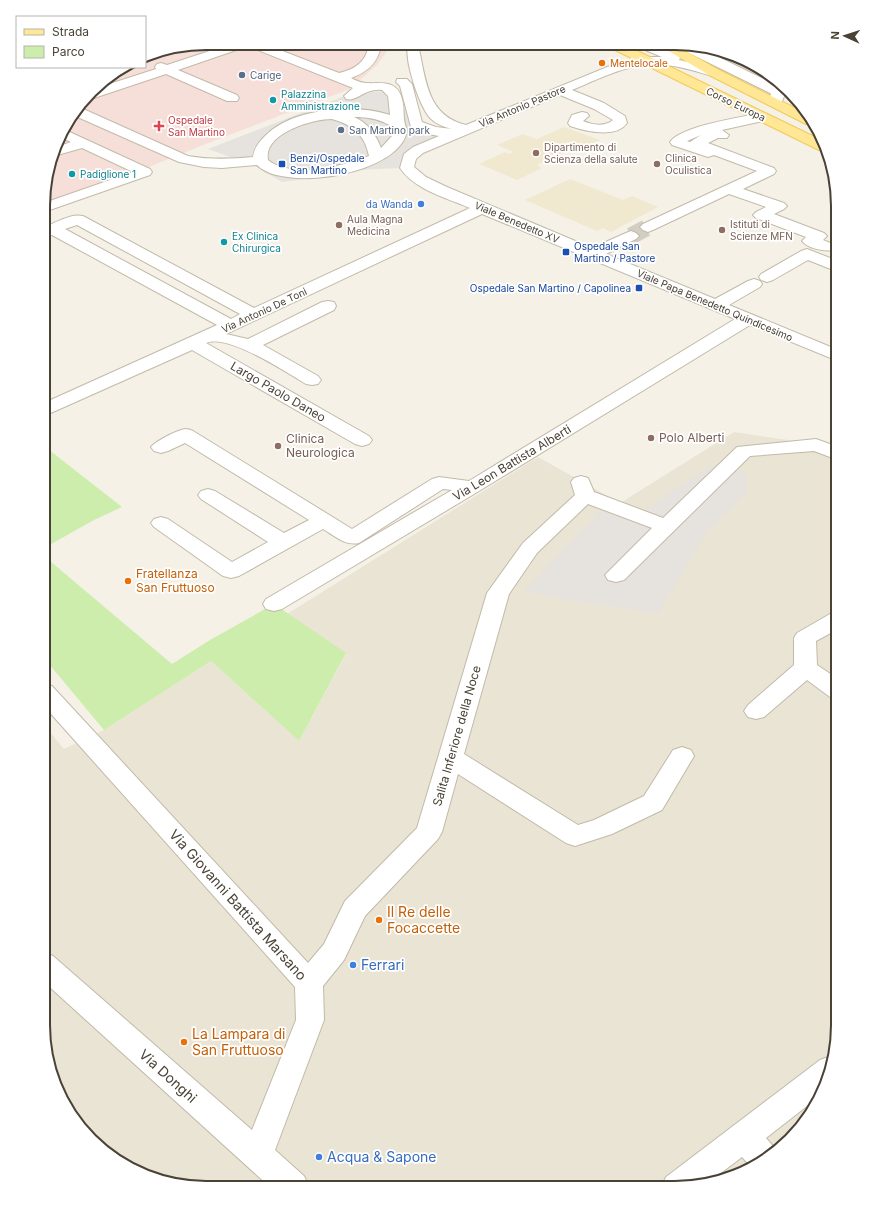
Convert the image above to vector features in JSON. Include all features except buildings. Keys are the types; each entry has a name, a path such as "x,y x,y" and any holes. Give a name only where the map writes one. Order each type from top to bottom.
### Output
{"main road":[{"name":"Corso Europa","path":"626,50 818,144"},
{"name":"Corso Europa","path":"674,50 713,72 804,117"}],"street":[{"path":"101,91 224,50"},
{"path":"80,113 184,159 204,163 222,164 269,153 320,173 353,166 376,158 384,154 400,136 395,96 392,91 384,87 365,87 269,50"},
{"path":"342,78 354,74 367,65 374,50"},
{"path":"413,50 425,98 439,119 461,131"},
{"path":"655,50 713,72"},
{"name":"Corso Europa","path":"696,51 775,90 778,94 775,103"},
{"name":"Via Antonio Pastore","path":"397,167 418,150 461,131 621,66 649,61"},
{"name":"Corso Europa","path":"649,61 667,61 713,72"},
{"path":"152,63 232,98"},
{"path":"400,82 406,84 416,124 423,128 441,132"},
{"path":"333,114 353,93 365,87"},
{"path":"560,90 605,110 620,119 620,123 608,128 596,129 575,123 577,118 582,116"},
{"path":"269,153 274,134 291,124 316,116 333,114 371,114 393,120 399,127 441,132 461,131"},
{"path":"333,114 344,117 358,124 366,132 374,146 376,158"},
{"path":"715,155 677,142 680,138 696,132 762,117"},
{"path":"648,227 728,188 742,185 770,171 696,143 718,133 722,135"},
{"path":"50,206 145,172 67,135"},
{"path":"60,151 83,143"},
{"path":"189,170 204,163"},
{"path":"353,166 372,165 397,167"},
{"name":"Viale Benedetto XV","path":"397,167 426,183 482,208 593,254"},
{"path":"728,188 779,206 761,215 819,236 810,241 821,246 831,258"},
{"name":"Via Antonio De Toni","path":"50,407 231,326 482,208"},
{"path":"50,230 78,219 254,315"},
{"path":"492,221 546,244 554,245 567,243"},
{"path":"50,231 231,326"},
{"path":"770,231 808,246 821,246"},
{"path":"593,254 631,236"},
{"path":"716,305 821,246"},
{"name":"Viale Papa Benedetto Quindicesimo","path":"593,254 831,353"},
{"path":"250,345 328,306"},
{"name":"Via Leon Battista Alberti","path":"274,604 472,487 748,319"},
{"path":"210,335 250,345 312,380"},
{"name":"Largo Paolo Daneo","path":"193,343 362,440"},
{"path":"161,447 186,435 352,538 439,483 472,487"},
{"path":"616,575 744,451 816,445 831,451"},
{"name":"Salita Inferiore della Noce","path":"308,983 334,952 355,909 429,832 498,593 530,548 583,489 666,526"},
{"path":"208,495 283,542"},
{"path":"161,523 231,571 324,520"},
{"path":"806,668 805,638 831,623"},
{"path":"806,668 831,686"},
{"path":"756,710 806,668"},
{"name":"Via Giovanni Battista Marsano","path":"50,699 308,983 310,1020 257,1156"},
{"path":"451,758 575,836 603,827 653,802 682,756"},
{"name":"Via Donghi","path":"50,970 286,1181"},
{"path":"686,1181 823,1075"},
{"path":"744,1136 761,1156"}],"shaded area":[{"name":"Ospedale San Martino","path":"196,50 388,50 377,65 350,89 203,145 50,208 51,186 55,166 66,137 76,119 89,103 111,82 133,68 146,68 146,62 166,55"},
{"path":"690,51 715,55 744,66 770,82 788,99"},
{"name":"San Martino park","path":"360,90 385,92 393,98 394,105 413,113 414,124 435,137 417,144 411,160 398,168 359,170 343,174 282,182 255,166 208,149"},
{"name":"Dipartimento di Scienza della salute","path":"564,127 600,140 577,151 571,149 537,165 542,168 517,180 479,164 505,152 509,154 514,152 497,145 522,134 537,139"},
{"name":"Clinica Oculistica","path":"570,179 623,200 632,196 658,207 611,232 603,228 597,231 525,200"},
{"path":"734,432 831,447 831,1035 823,1075 815,1094 799,1120 770,1149 744,1165 715,1176 685,1181 196,1181 156,1173 137,1165 111,1149 89,1128 76,1112 58,1075 51,1045 50,732 64,749 104,730 211,661 299,741 346,654 287,614 538,457 620,503"},
{"path":"710,466 747,473 747,494 708,530 658,614 523,592 609,501 644,510"}],"green space":[{"path":"50,451 122,507 94,520 50,545"},
{"path":"50,561 172,664 210,640 274,604 346,653 299,741 211,661 104,730 50,665"}],"tunnel":[{"path":"631,236 648,227"}],"place":[{"name":"Mentelocale","path":"602,63"},
{"name":"Carige","path":"242,75"},
{"name":"Palazzina Amministrazione","path":"273,100"},
{"name":"Ospedale San Martino","path":"159,126"},
{"name":"San Martino park","path":"341,130"},
{"name":"Dipartimento di Scienza della salute","path":"536,153"},
{"name":"Benzi/Ospedale San Martino","path":"282,164"},
{"name":"Clinica Oculistica","path":"657,164"},
{"name":"Padiglione 1","path":"72,174"},
{"name":"da Wanda","path":"421,204"},
{"name":"Aula Magna Medicina","path":"339,225"},
{"name":"Istituti di Scienze MFN","path":"722,230"},
{"name":"Ex Clinica Chirurgica","path":"224,242"},
{"name":"Ospedale San Martino / Pastore","path":"566,252"},
{"name":"Ospedale San Martino / Capolinea","path":"639,288"},
{"name":"Polo Alberti","path":"651,438"},
{"name":"Clinica Neurologica","path":"278,446"},
{"name":"Fratellanza San Fruttuoso","path":"128,581"},
{"name":"Il Re delle Focaccette","path":"379,920"},
{"name":"Ferrari","path":"353,965"},
{"name":"La Lampara di San Fruttuoso","path":"184,1042"},
{"name":"Acqua & Sapone","path":"319,1157"}]}
